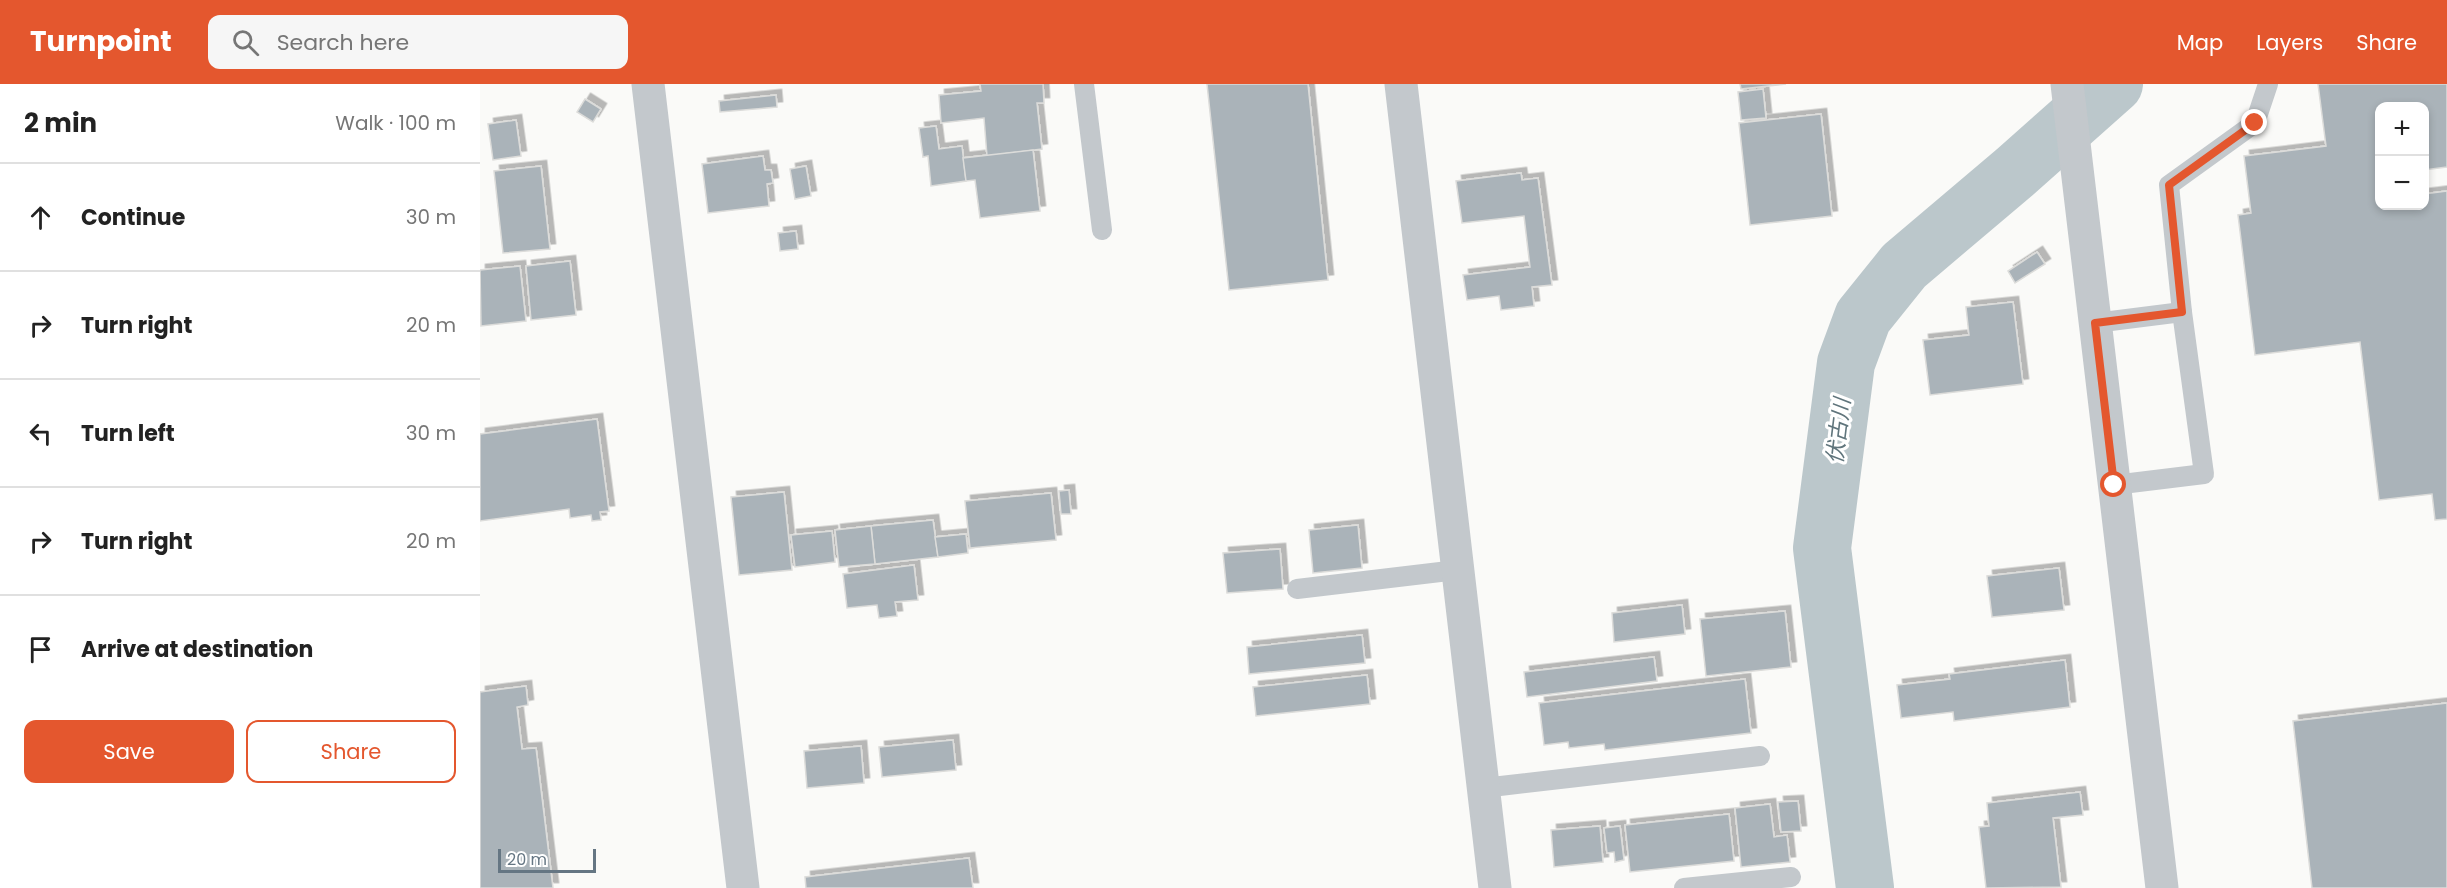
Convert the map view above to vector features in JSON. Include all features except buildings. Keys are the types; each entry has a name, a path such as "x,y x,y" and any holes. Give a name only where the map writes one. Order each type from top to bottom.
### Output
{"street":[{"path":"648,84 743,888"},
{"path":"1401,84 1495,888"},
{"path":"2067,84 2162,888"}],"lane":[{"path":"1084,84 1102,230"},
{"path":"2114,485 2204,474 2182,312 2169,185 2255,123 2268,84"},
{"path":"2095,323 2182,312"},
{"path":"1297,589 1457,570"},
{"path":"1483,788 1760,756"},
{"path":"1684,888 1791,878"}],"waterway":[{"name":"伏古川","path":"1865,888 1822,548 1846,363 1863,317 1904,266 2114,84"}],"route":[{"path":"2114,485 2095,323 2182,312 2169,185 2255,123"}]}
